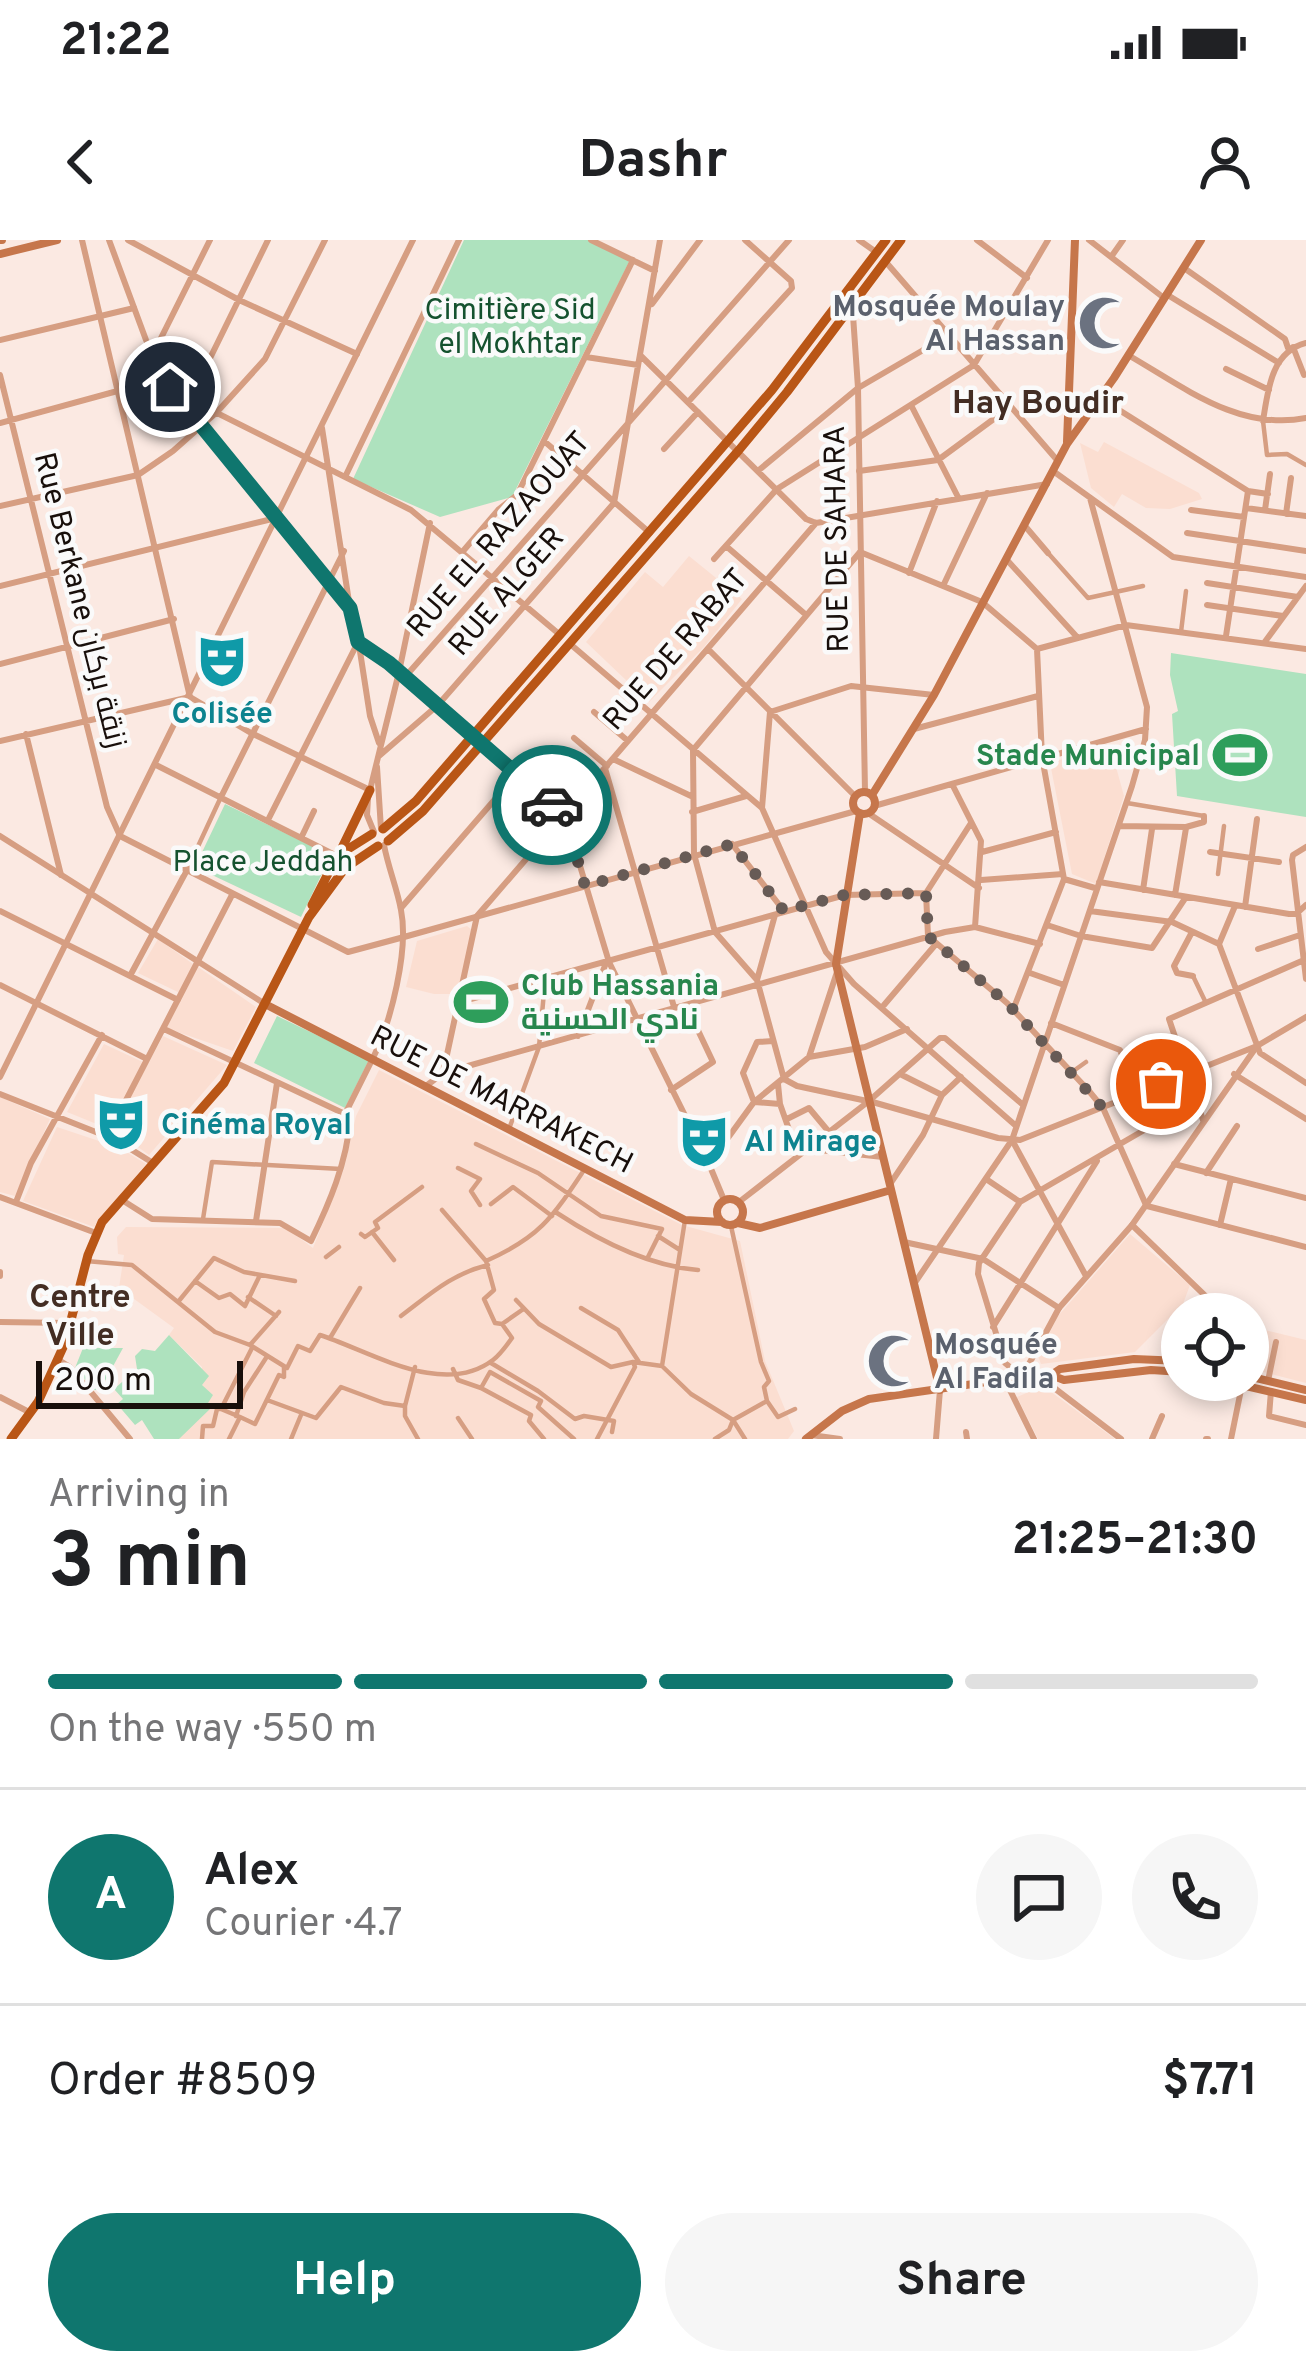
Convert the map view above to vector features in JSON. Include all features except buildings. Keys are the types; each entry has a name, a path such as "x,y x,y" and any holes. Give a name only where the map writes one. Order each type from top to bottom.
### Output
{"main road":[{"path":"0,254 57,240"},
{"path":"338,855 398,816 569,643 787,392 854,299 881,257 886,240"},
{"path":"309,917 345,868 416,818 560,634 799,358 851,286 901,240"},
{"path":"1067,443 1075,240"},
{"path":"940,1390 837,968 844,895 864,804 934,694 1067,443 1201,240"},
{"path":"11,1439 31,1413 72,1323 96,1233 224,1083 370,790"},
{"path":"382,811 398,816"},
{"path":"377,831 383,844"},
{"name":"RUE DE MARRAKECH","path":"265,1004 685,1220 760,1228 890,1187"},
{"path":"724,1201 740,1202 744,1211 730,1224 717,1211 724,1201"},
{"path":"1051,1376 1058,1369 1161,1360"},
{"path":"809,1438 842,1411 869,1399 1022,1377 1064,1380 1161,1371"},
{"path":"1269,1386 1306,1390"},
{"path":"1269,1386 1306,1400"}],"street":[{"path":"82,240 190,697"},
{"path":"109,240 165,378 350,608"},
{"path":"128,240 239,300 357,354"},
{"path":"153,354 210,240"},
{"path":"190,399 268,240"},
{"path":"0,506 138,476 202,426 266,359 326,240"},
{"path":"0,1077 413,240"},
{"path":"344,477 459,240"},
{"path":"591,240 655,271"},
{"path":"614,502 660,240"},
{"path":"648,309 700,240"},
{"path":"688,401 792,288 791,281 745,240"},
{"name":"RUE EL RAZAOUAT","path":"402,674 789,240"},
{"path":"859,240 881,257 1058,460"},
{"path":"977,240 1027,278"},
{"path":"714,559 777,489 974,365 1048,240"},
{"path":"1089,240 1165,296 1279,363"},
{"path":"1112,257 1123,240"},
{"path":"463,551 514,498 633,260"},
{"path":"1184,268 1285,339 1304,374"},
{"name":"RUE DE SAHARA","path":"851,286 858,388 864,804"},
{"path":"0,340 134,308"},
{"path":"759,470 858,388 949,335"},
{"path":"1306,344 1291,347 1279,363 1263,422 1267,455 1287,454 1306,465"},
{"path":"640,355 806,519 816,523 1047,484"},
{"path":"1128,355 1225,410 1263,422 1306,418"},
{"path":"586,357 638,365"},
{"path":"1226,370 1269,390"},
{"name":"Rue Berkane زنقة بركان","path":"0,375 107,807 119,836"},
{"path":"0,423 165,378"},
{"path":"175,392 397,502 430,524 762,808"},
{"path":"1100,398 1248,491 1268,494"},
{"path":"912,407 958,497"},
{"path":"859,471 938,460 1010,407"},
{"path":"664,449 699,411"},
{"path":"321,425 350,608 379,742"},
{"path":"544,440 650,532"},
{"path":"1053,471 1173,556 1306,577"},
{"path":"1265,510 1270,473"},
{"path":"1286,514 1291,478"},
{"path":"1226,637 1248,491"},
{"path":"943,586 987,493"},
{"path":"914,1284 1012,1140 1146,729 1147,707 1090,498"},
{"path":"909,572 937,501"},
{"name":"RUE ALGER","path":"378,761 438,705 614,502"},
{"path":"1191,510 1265,510 1306,516"},
{"path":"0,586 276,518"},
{"name":"RUE DE RABAT","path":"477,916 816,523"},
{"path":"377,831 382,811 379,742 402,674 430,524"},
{"path":"1025,526 1088,598 1143,586"},
{"path":"1187,532 1306,551"},
{"path":"726,546 806,614"},
{"path":"131,974 344,551"},
{"path":"798,1155 780,1105 781,1082 758,983 715,932 694,854 693,750 860,552 982,602 1037,650 1042,757 1064,877 1013,1010"},
{"path":"1007,560 1078,638"},
{"path":"1208,583 1298,597"},
{"path":"1264,643 1306,586"},
{"path":"1181,632 1186,591"},
{"path":"1207,605 1283,616"},
{"path":"0,664 174,619"},
{"path":"1037,650 1126,625 1306,649"},
{"path":"358,642 402,674 565,816 608,962 724,1201"},
{"path":"268,820 358,642"},
{"path":"708,649 864,804 944,865 980,884 1064,877 1296,914 1306,905"},
{"path":"770,712 862,686 934,694"},
{"path":"914,729 1038,696"},
{"path":"0,741 190,697 251,733 370,790"},
{"path":"594,712 628,741"},
{"path":"770,712 762,808 826,952 837,968 1015,1125"},
{"path":"119,836 350,952 864,804 1146,729"},
{"path":"26,734 61,875"},
{"path":"574,738 608,764 692,797"},
{"path":"377,831 367,806 378,761"},
{"path":"608,764 674,1009"},
{"path":"156,765 338,855"},
{"path":"401,908 517,774"},
{"path":"952,784 981,838 975,927"},
{"path":"692,812 746,796"},
{"path":"1117,826 1152,829 1204,822 1204,816 1125,803"},
{"path":"302,836 314,811"},
{"path":"1245,907 1258,819"},
{"path":"971,823 926,893 928,936 1013,1010 1103,1108 1146,1205 1306,1247"},
{"path":"1218,874 1224,826"},
{"path":"1175,895 1186,827"},
{"path":"1143,890 1152,829"},
{"path":"982,852 1056,832"},
{"path":"0,836 265,1004"},
{"path":"121,1199 152,1219 287,1225 311,1241 340,1169 350,1130 346,1114 381,1042 404,937 383,844"},
{"path":"732,844 780,913"},
{"path":"1306,847 1293,855 1306,979"},
{"path":"1210,851 1279,862"},
{"path":"107,1137 232,893"},
{"path":"460,1002 844,895 926,893"},
{"path":"1048,925 1081,936 1152,948 1186,897"},
{"path":"1235,906 1219,944 1257,1046 1263,1058 1306,1084"},
{"path":"0,911 178,1000"},
{"path":"1089,911 1172,922 1219,944"},
{"path":"758,983 780,913"},
{"path":"443,1073 477,916"},
{"path":"426,1086 443,1073 758,983 837,968 928,936 975,927 1040,944"},
{"path":"1192,932 1174,968 1193,976 1206,1003"},
{"path":"1258,949 1300,935"},
{"path":"883,1006 936,944"},
{"path":"1203,1120 1168,1024 1173,1016 1304,960"},
{"path":"578,1036 608,962"},
{"path":"710,1164 754,1102 808,1057 837,968"},
{"path":"1030,973 1064,985"},
{"path":"509,1129 539,1047 545,980"},
{"path":"0,985 148,1060"},
{"path":"671,1090 713,1062 686,1006"},
{"path":"781,1082 1012,1140 1257,1046 1306,1017"},
{"path":"1051,1023 1120,1050 1150,1126"},
{"path":"164,1029 346,1114"},
{"path":"808,1057 887,1040 907,1029"},
{"path":"16,1202 54,1118 102,1035"},
{"path":"740,1202 945,1038 1022,1104"},
{"path":"754,1102 744,1068 757,1042 773,1041"},
{"path":"1022,1377 1059,1308 1132,1225 1257,1046"},
{"path":"1072,1072 1086,1062"},
{"path":"900,1074 942,1095"},
{"path":"1234,1074 1306,1118"},
{"path":"890,1187 932,1121 942,1095 961,1077"},
{"path":"256,1221 277,1083"},
{"path":"0,1094 126,1144 153,1163"},
{"path":"1121,1439 1049,1384 1022,1377 1005,1363 978,1274 982,1259 1020,1202 1196,1100"},
{"path":"754,1102 780,1105"},
{"path":"785,1120 809,1108 829,1132"},
{"path":"1206,1173 1237,1126"},
{"path":"1012,1140 1086,1276"},
{"path":"476,1144 538,1173 601,1216 662,1229 648,1257"},
{"path":"807,1149 883,1157"},
{"path":"993,1327 1098,1158"},
{"path":"202,1220 212,1162 340,1169"},
{"path":"1174,1164 1306,1198"},
{"path":"458,1168 480,1178 471,1191 480,1204"},
{"path":"400,1316 432,1296 442,1283 528,1243 586,1168"},
{"path":"986,1179 1020,1202"},
{"path":"1220,1225 1231,1179"},
{"path":"361,1234 364,1237 378,1228 375,1222 422,1187"},
{"path":"491,1204 514,1187 618,1250 677,1269 698,1270"},
{"path":"0,1197 96,1233"},
{"path":"442,1210 487,1263 494,1290 484,1299 495,1323 502,1324 522,1310"},
{"path":"662,1366 685,1220"},
{"path":"730,1224 769,1381 764,1387 767,1401 778,1418 795,1409"},
{"path":"1132,1225 1202,1293"},
{"path":"372,1232 394,1260"},
{"path":"658,1236 680,1250"},
{"path":"904,1242 982,1259 1059,1308"},
{"path":"326,1257 339,1247"},
{"path":"178,1303 214,1258 260,1275 295,1281"},
{"path":"86,1261 132,1264 214,1332 251,1346 287,1368 298,1346 310,1351 320,1335 369,1355 454,1372 491,1363 512,1338 502,1324"},
{"path":"195,1281 219,1298 230,1294 245,1306 260,1275"},
{"path":"330,1338 360,1288"},
{"path":"202,1439 203,1426 213,1426 217,1409 251,1346 278,1314 248,1297"},
{"path":"516,1300 558,1337 610,1367 636,1362 662,1366 691,1394 733,1420 745,1439"},
{"path":"581,1308 618,1330 636,1362"},
{"path":"0,1322 72,1323"},
{"path":"1269,1386 1276,1342"},
{"path":"229,1439 244,1392 267,1356"},
{"path":"57,1359 70,1367 130,1439"},
{"path":"597,1439 636,1362"},
{"path":"491,1363 541,1401 538,1407 574,1439"},
{"path":"221,1409 255,1424 279,1376 284,1377 284,1366"},
{"path":"415,1367 405,1416 418,1439"},
{"path":"454,1372 458,1380 531,1415 529,1421 544,1439"},
{"path":"482,1388 490,1372 573,1418 614,1421 612,1432"},
{"path":"1005,1380 1034,1439"},
{"path":"267,1400 316,1418 341,1387 405,1406"},
{"path":"937,1439 940,1390"},
{"path":"0,1397 31,1413"},
{"path":"715,1439 729,1430 733,1420 767,1401"},
{"path":"1231,1439 1240,1401"},
{"path":"1269,1401 1269,1416 1306,1425"},
{"path":"536,1430 543,1412"},
{"path":"291,1439 301,1415"},
{"path":"1152,1439 1162,1416"},
{"path":"458,1418 472,1439"},
{"path":"564,1431 573,1418"},
{"path":"809,1438 840,1439"}],"shaded area":[{"path":"1104,442 1199,493 1202,499 1170,509 1146,508 1122,494 1114,507 1091,488 1080,443 1098,452"},
{"path":"689,556 742,599 704,647 649,702 586,642 645,572 663,587"},
{"path":"1110,745 1124,796 1096,884 1072,874 1050,763"},
{"path":"467,926 472,930 458,994 406,987 417,941"},
{"path":"158,939 193,964 180,993 138,973"},
{"path":"198,967 256,1007 233,1051 166,1028"},
{"path":"163,1036 227,1065 149,1155 113,1129"},
{"path":"104,1044 145,1063 109,1129 67,1112"},
{"path":"379,1070 682,1225 740,1241 765,1361 794,1431 788,1439 179,1439 208,1403 202,1367 169,1335 174,1328 119,1288 124,1255 118,1254 117,1237 126,1227 286,1228 313,1248 344,1169 356,1116"},
{"path":"0,1097 50,1119 15,1196 0,1192"},
{"path":"57,1127 120,1148 146,1164 94,1227 23,1201"},
{"path":"1130,1234 1190,1285 1187,1293 1161,1293 1161,1326 1135,1352 1041,1364 1038,1356 1058,1316"},
{"path":"1269,1331 1306,1340 1306,1383 1269,1373"},
{"path":"1043,1386 1115,1439 1038,1439 1017,1397"}],"green space":[{"name":"Cimitière Sid el Mokhtar","path":"464,240 593,240 631,258 512,497 440,517 353,479"},
{"name":"Stade Municipal","path":"1171,653 1306,674 1306,817 1177,796 1172,714 1178,711 1170,675"},
{"name":"Place Jeddah","path":"225,804 331,855 301,917 195,867"},
{"path":"277,1016 369,1060 345,1108 254,1063"},
{"path":"169,1335 209,1376 202,1385 213,1395 208,1403 211,1408 179,1439 154,1439 142,1420 135,1425 117,1404 123,1399 114,1389 137,1369 135,1356 142,1349 155,1351"},
{"path":"83,1348 123,1348 100,1390 94,1390 75,1368"}],"way so far":[{"path":"552,805 565,816 585,886 732,844 784,911 844,895 926,893 928,936 1007,1003 1103,1108 1161,1084"}],"place":[{"name":"Mosquée Moulay Al Hassan","path":"1105,323"},
{"name":"Colisée","path":"222,661"},
{"name":"Stade Municipal","path":"1240,755"},
{"name":"Club Hassania نادي الحسنية","path":"481,1002"},
{"name":"Cinéma Royal","path":"121,1124"},
{"name":"Al Mirage","path":"704,1141"},
{"name":"Mosquée Al Fadila","path":"894,1361"}],"district":[{"name":"Hay Boudir","path":"1038,401"},
{"name":"Centre Ville","path":"80,1314"}],"route":[{"path":"170,387 350,608 358,642 389,663 552,805"}]}
